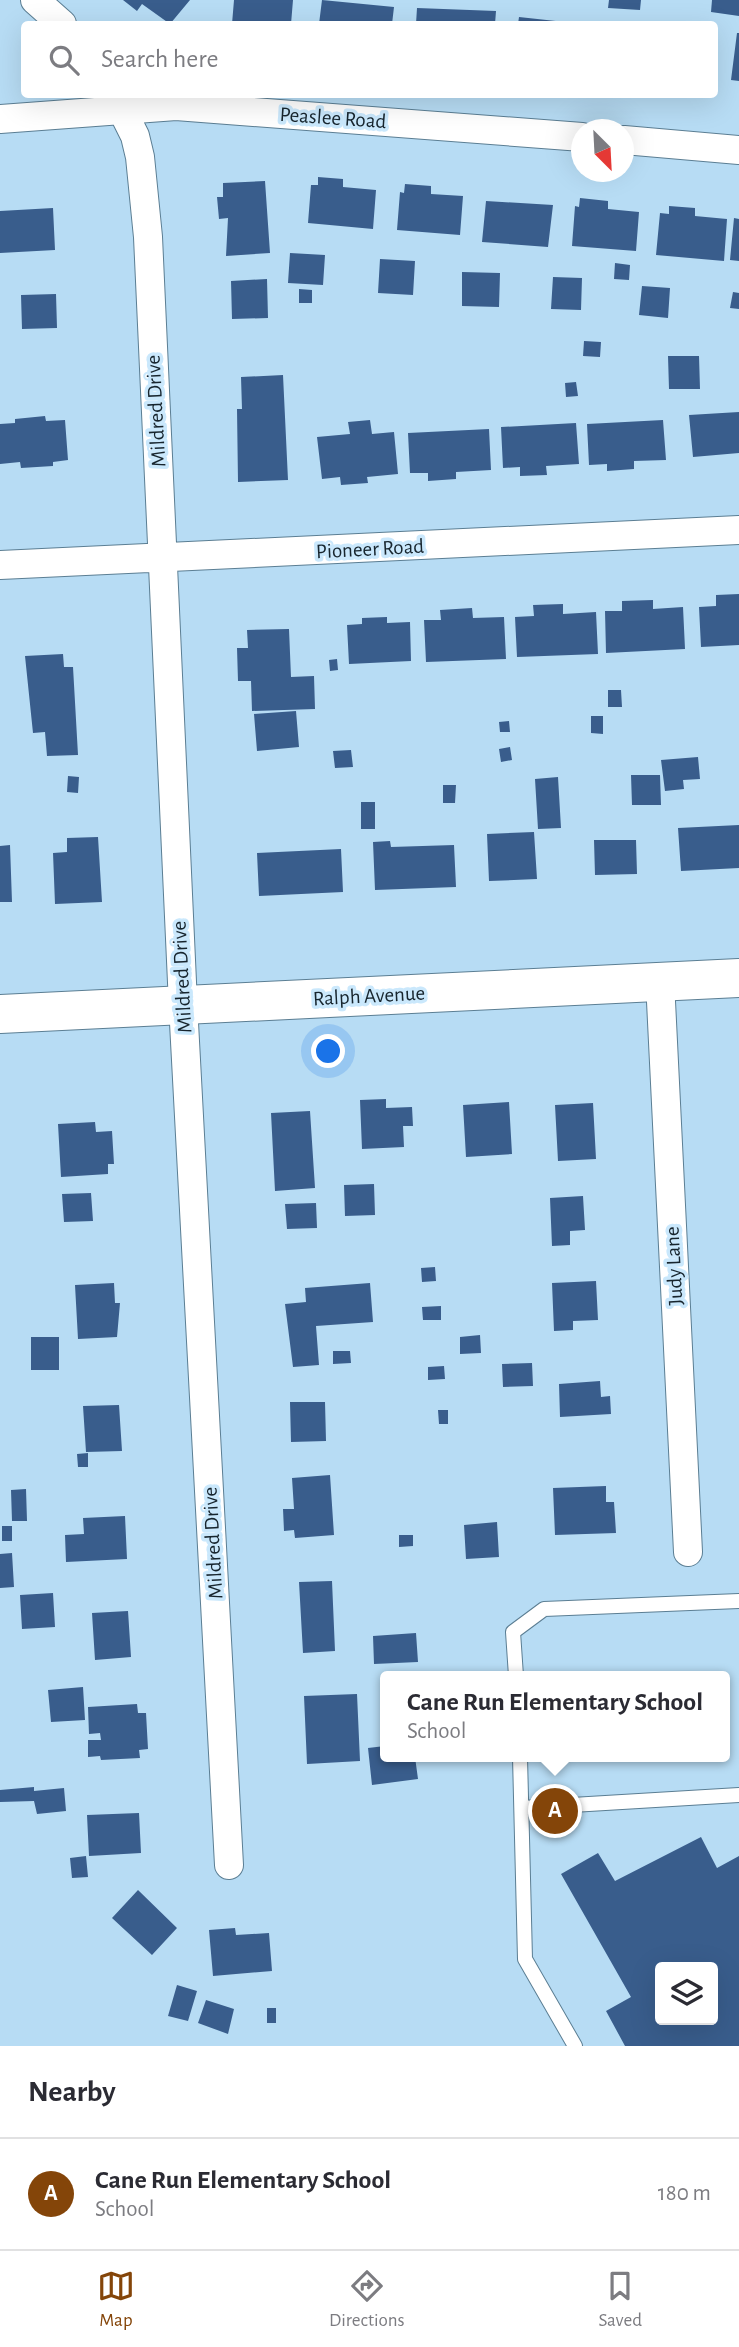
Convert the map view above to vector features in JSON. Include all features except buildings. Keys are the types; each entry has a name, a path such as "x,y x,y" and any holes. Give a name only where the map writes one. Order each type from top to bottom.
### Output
{"street":[{"path":"35,0 59,21"},
{"name":"Peaslee Road","path":"0,119 118,102 571,136"},
{"name":"Mildred Drive","path":"118,102 135,136 144,187 183,1004 229,1865"},
{"path":"634,141 739,150"},
{"name":"Pioneer Road","path":"0,565 739,530"},
{"name":"Ralph Avenue","path":"0,1014 739,978"},
{"name":"Judy Lane","path":"660,981 688,1552"}],"lane":[{"path":"516,1671 513,1632 544,1609 739,1601"},
{"path":"520,1762 525,1959 575,2046"},
{"path":"522,1808 739,1795"}],"place":[{"name":"Cane Run Elementary School","path":"555,1811"}]}
